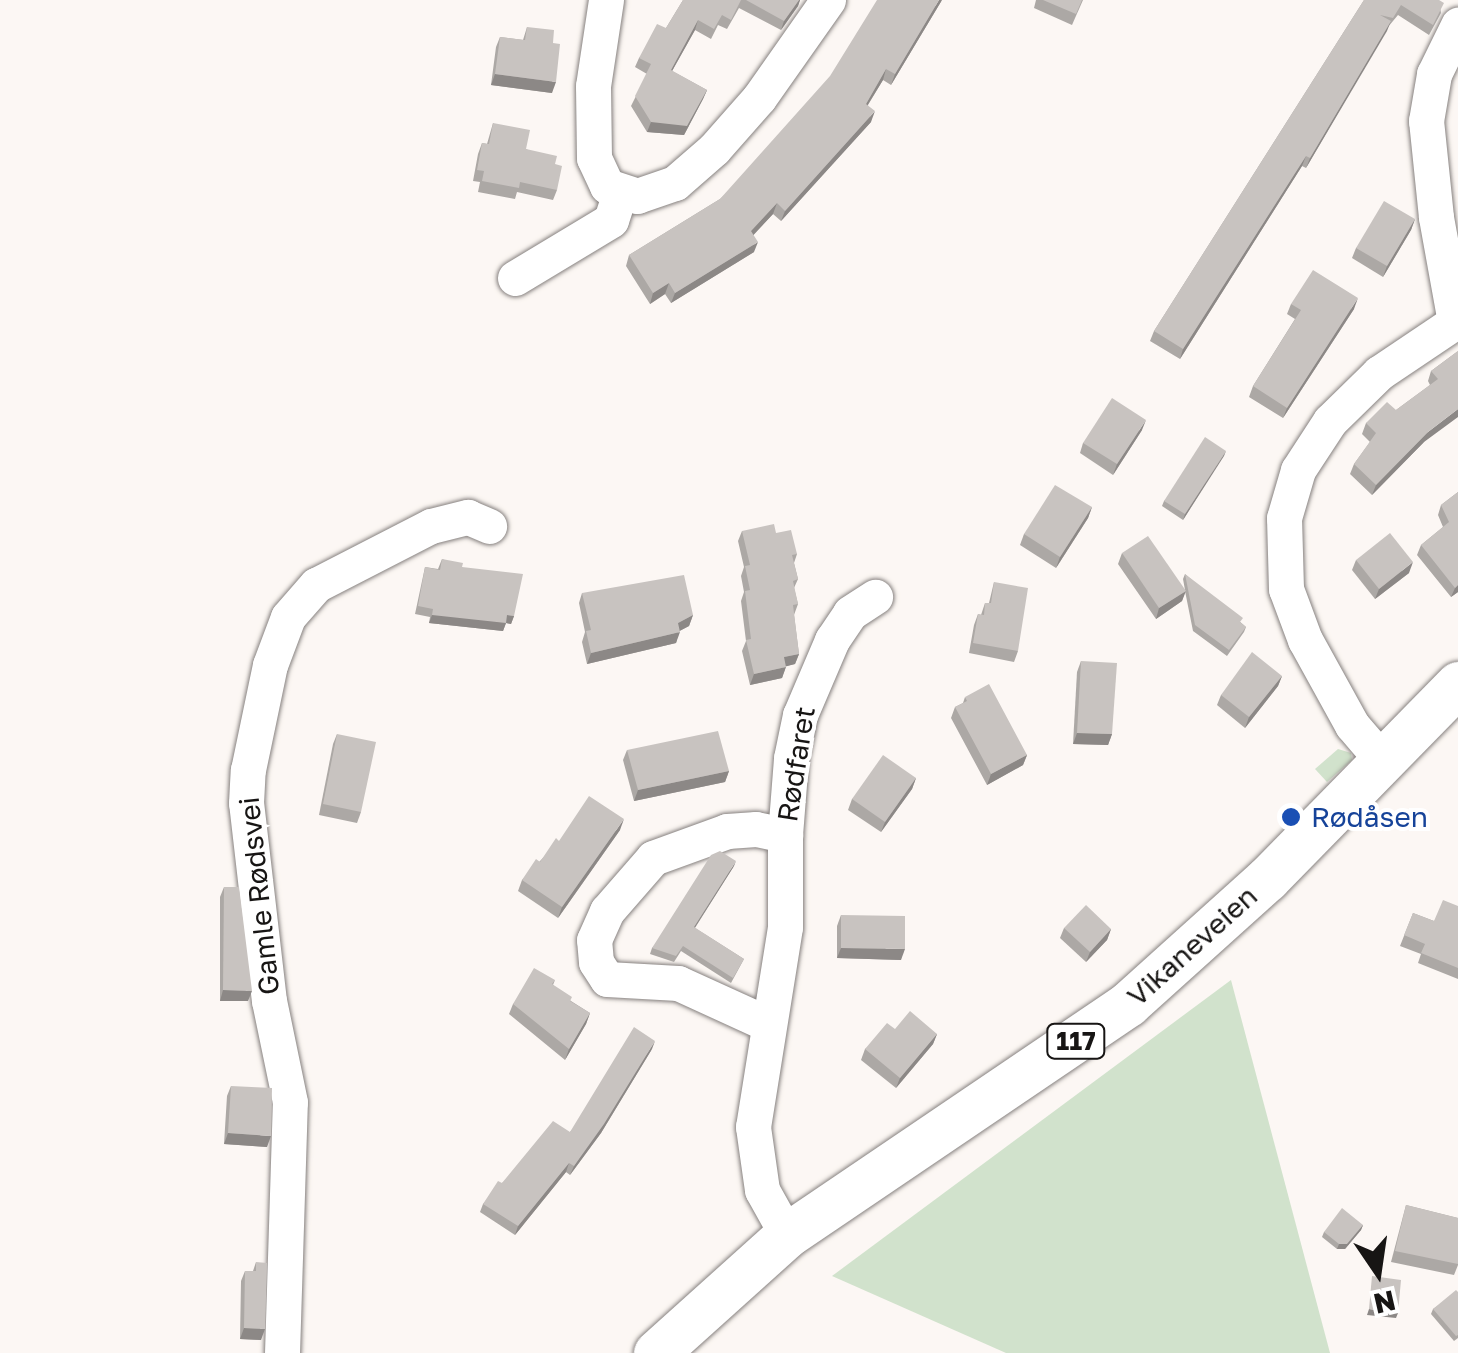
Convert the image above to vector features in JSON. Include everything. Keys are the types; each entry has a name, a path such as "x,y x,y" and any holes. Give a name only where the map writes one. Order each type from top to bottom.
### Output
{"main road":[{"name":"Vikaneveien","path":"656,1353 787,1235 1128,1004 1200,944 1458,684"}],"street":[{"path":"606,0 590,128 600,176 620,193 653,194 675,183 714,150 759,98 828,0"},
{"path":"1382,760 1352,725 1299,626 1282,566 1284,518 1298,470 1330,421 1379,373 1457,321 1436,217 1426,120 1434,74 1458,26"},
{"path":"515,278 611,220 620,193"},
{"name":"Gamle Rødsvei","path":"282,1353 290,1102 269,1002 246,803 248,770 266,680 288,617 316,585 430,526 468,516 489,526"},
{"name":"Rødfaret","path":"787,1235 762,1190 754,1151 768,1024 786,927 785,836 791,758 813,677 850,613 875,597"},
{"name":"Rødfaret","path":"768,1024 678,984 606,979 596,962 594,940 607,911 653,858 727,831 756,829 785,836"}],"green space":[{"path":"1338,749 1351,753 1352,760 1327,782 1315,769"},
{"path":"1231,980 1330,1353 1006,1353 832,1276"}],"building":[{"path":"683,0 741,0 731,20 722,15 714,29 698,20 671,70 707,90 687,126 651,122 635,96 651,64 639,58 657,24 666,28"},
{"path":"746,0 799,0 784,21"},
{"path":"877,0 939,0 895,74 886,69 866,104 875,111 785,211 777,203 751,231 758,242 675,293 669,283 653,293 629,255 720,199 830,76"},
{"path":"1043,0 1082,0 1076,14"},
{"path":"1364,0 1444,3 1433,25 1401,5 1393,18 1380,15 1391,21 1310,158 1306,156 1183,349 1154,331"},
{"path":"527,27 554,30 553,43 560,44 556,82 495,74 500,37 525,40"},
{"path":"493,123 530,130 526,149 557,156 555,164 562,166 557,190 520,182 519,188 482,181 484,171 477,170 482,143 489,144"},
{"path":"1384,201 1415,219 1387,266 1356,248"},
{"path":"1313,270 1358,298 1287,408 1253,386 1301,310 1291,304"},
{"path":"1458,351 1458,409 1428,432 1376,485 1354,464 1376,433 1366,423 1387,402 1396,410 1438,379 1431,371"},
{"path":"1112,398 1146,420 1117,464 1083,443"},
{"path":"1205,437 1226,451 1185,514 1164,501"},
{"path":"1055,485 1092,507 1060,557 1024,534"},
{"path":"1458,492 1455,588 1421,545 1449,522 1441,505"},
{"path":"774,524 776,533 791,530 797,554 792,555 798,579 793,581 798,604 793,605 799,654 784,657 786,667 754,674 746,640 751,639 745,591 750,590 745,566 750,565 742,531"},
{"path":"1390,533 1413,562 1379,589 1356,560"},
{"path":"1148,536 1186,591 1159,608 1122,553"},
{"path":"442,559 463,563 462,567 523,574 514,616 507,615 506,623 432,615 433,609 418,606 425,567 440,570"},
{"path":"1185,574 1243,618 1240,622 1246,627 1229,650 1195,625"},
{"path":"684,575 693,615 678,623 680,632 591,653 586,631 591,630 582,593"},
{"path":"994,582 1028,588 1018,651 973,643 978,614 984,615 985,603 991,603"},
{"path":"1252,652 1282,676 1249,717 1221,695"},
{"path":"1081,661 1117,663 1112,734 1077,733"},
{"path":"989,684 1027,755 991,774 955,707"},
{"path":"718,731 729,771 638,790 627,750"},
{"path":"337,734 376,742 361,812 323,804"},
{"path":"883,755 916,778 885,822 852,799"},
{"path":"589,796 624,819 562,907 522,880 536,859 540,862 556,838 559,841"},
{"path":"720,851 736,861 694,927 744,959 733,978 683,946 676,956 652,948 711,855"},
{"path":"224,887 239,887 252,991 223,990"},
{"path":"1443,900 1458,906 1458,968 1421,953 1425,944 1404,935 1413,913 1434,921"},
{"path":"1086,905 1111,929 1090,952 1064,928"},
{"path":"841,915 905,916 905,949 841,948"},
{"path":"534,968 555,980 552,984 572,997 570,1001 590,1013 569,1049 513,1004"},
{"path":"910,1011 937,1034 900,1078 865,1049 887,1023 895,1029"},
{"path":"634,1027 655,1041 574,1166 569,1163 518,1226 483,1204 498,1181 502,1183 553,1121 570,1132"},
{"path":"231,1086 272,1088 271,1136 228,1133"},
{"path":"1406,1205 1458,1218 1458,1264 1395,1251"},
{"path":"1342,1208 1363,1225 1347,1244 1339,1244 1324,1232"},
{"path":"256,1262 267,1263 265,1329 244,1328 245,1271 256,1271"},
{"path":"1372,1276 1401,1280 1398,1313 1369,1309"},
{"path":"1456,1290 1458,1335 1456,1336 1433,1309"}],"place":[{"name":"Rødåsen","path":"1291,817"}]}
